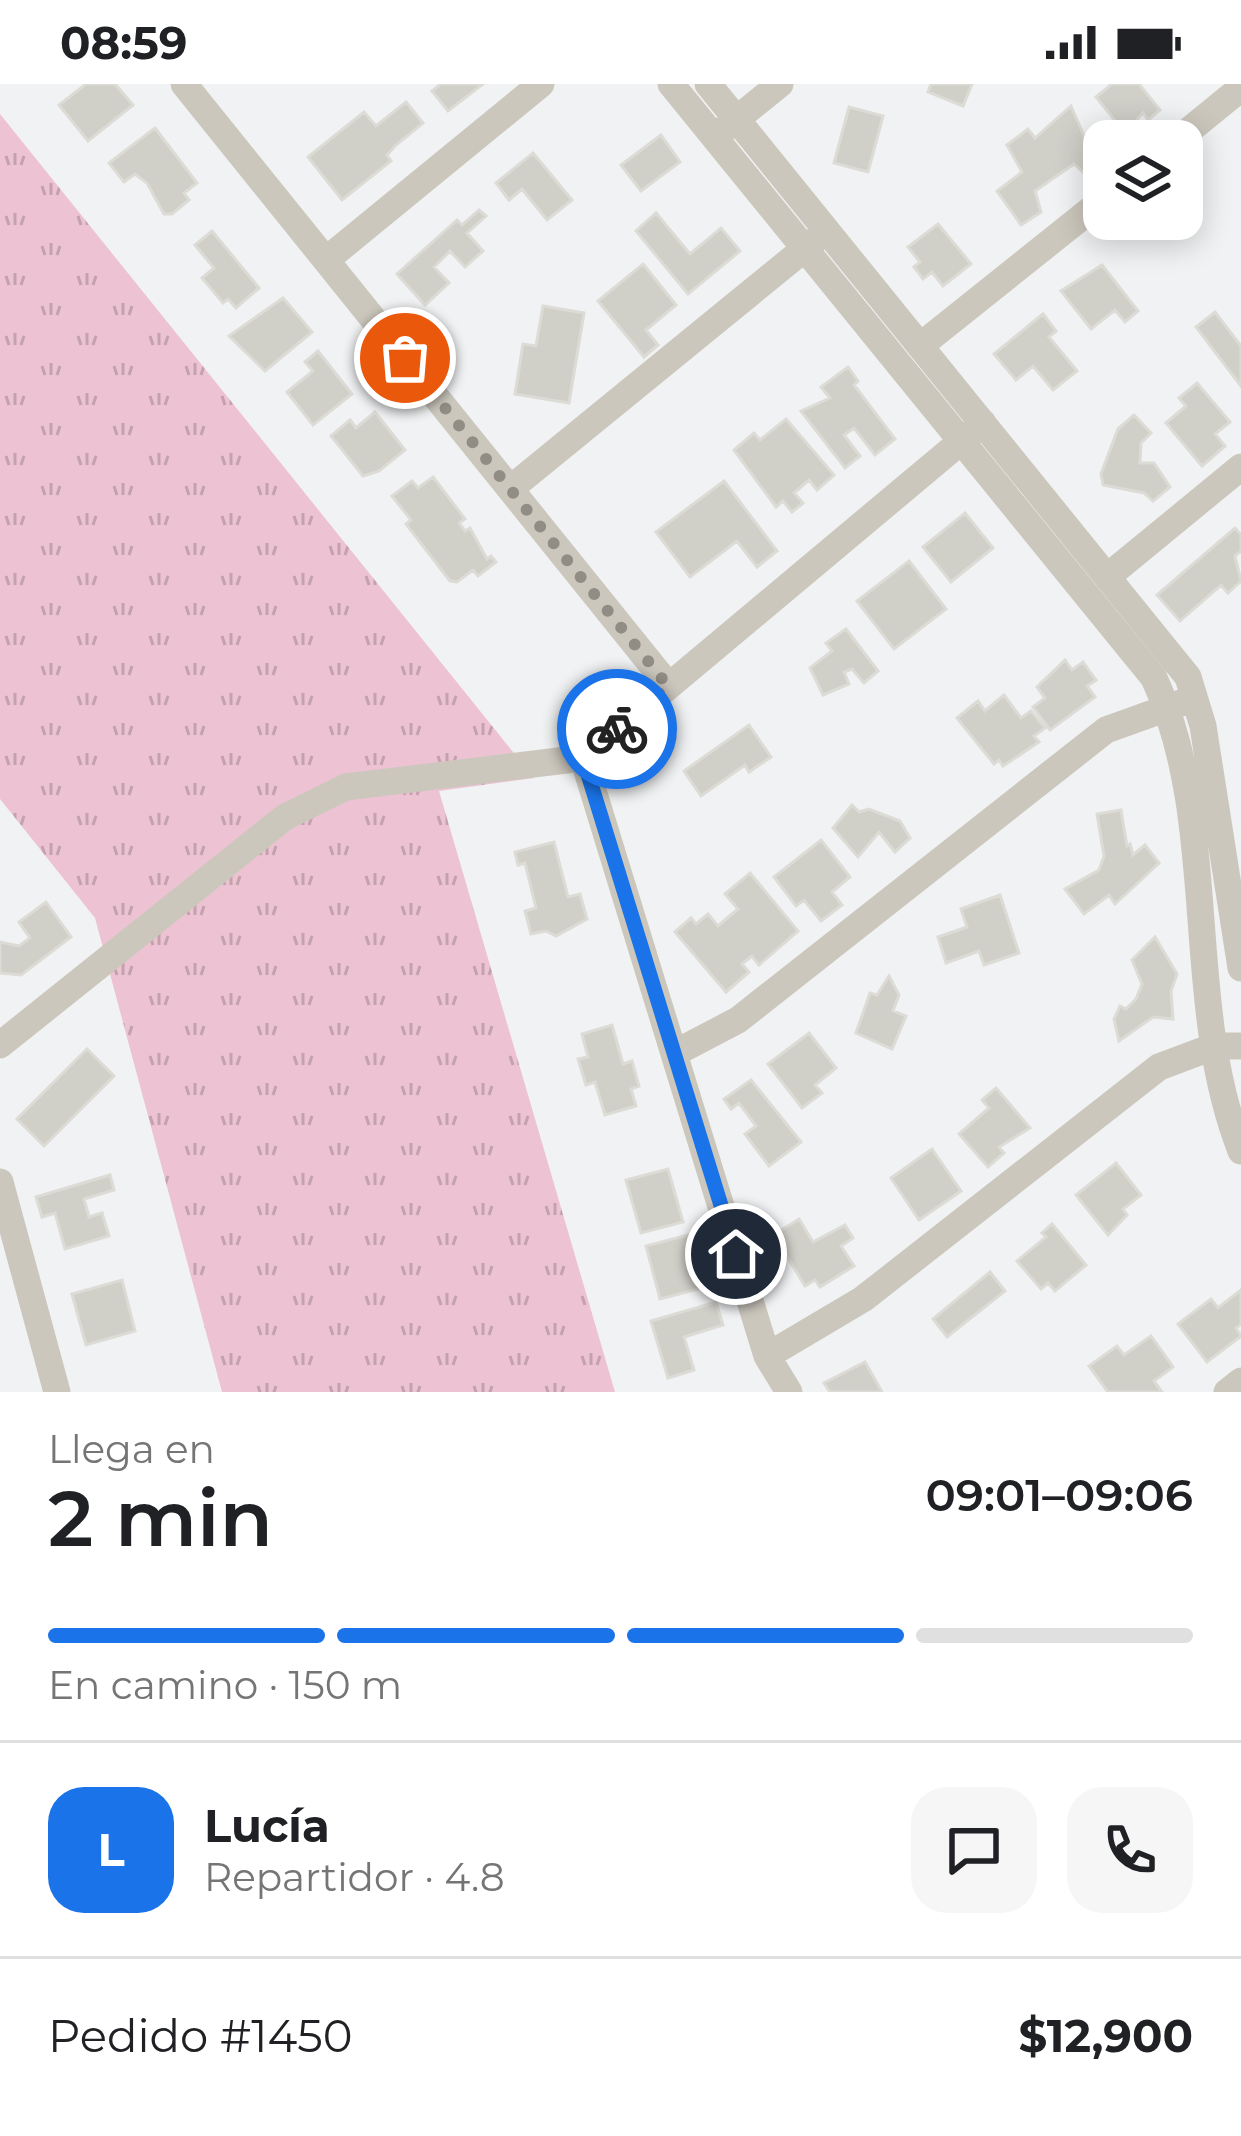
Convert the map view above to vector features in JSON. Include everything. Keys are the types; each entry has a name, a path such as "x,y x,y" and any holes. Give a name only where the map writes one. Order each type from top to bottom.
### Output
{"street":[{"path":"184,84 668,686"},
{"path":"326,260 541,84"},
{"path":"670,84 725,129 826,231 1188,676 1232,837 1241,968"},
{"path":"708,84 725,129 803,250 1154,677 1167,706 1188,810 1228,1046 1229,1119 1241,1150"},
{"path":"725,129 780,84"},
{"path":"1202,120 1232,96 1241,128"},
{"path":"920,346 1083,216"},
{"path":"510,489 826,231"},
{"path":"1,1043 218,869 320,798 346,787 583,758 983,423"},
{"path":"1107,577 1241,467"},
{"path":"675,1053 738,1019 1106,730 1198,699"},
{"path":"583,758 767,1356 789,1392"},
{"path":"767,1356 862,1299 1159,1067 1228,1046"},
{"path":"0,1182 56,1392"},
{"path":"1227,1392 1241,1381"}],"green space":[{"path":"0,114 534,778 439,791 615,1392 222,1392 95,918 0,799"}],"building":[{"path":"86,84 115,84 133,105 88,141 59,105"},
{"path":"441,84 483,84 448,111 432,91"},
{"path":"931,84 972,84 963,106 928,92"},
{"path":"1112,84 1139,84 1160,110 1148,120 1143,113 1137,120 1115,120 1096,97"},
{"path":"406,102 423,123 387,155 391,161 342,200 308,157 364,112 376,126"},
{"path":"1071,106 1083,134 1083,172 1074,164 1035,191 1041,212 1021,225 997,191 1022,172 1007,145 1028,129 1035,138"},
{"path":"849,107 883,116 868,172 834,163"},
{"path":"155,128 197,183 184,193 189,200 172,214 164,214 147,183 135,174 124,182 109,163"},
{"path":"661,135 680,162 641,191 621,165"},
{"path":"533,153 572,200 547,220 522,189 509,200 496,183"},
{"path":"479,210 486,216 467,233 483,251 465,267 450,251 434,267 449,283 425,305 397,274 457,220 462,225"},
{"path":"656,213 690,254 721,228 740,251 688,294 636,231"},
{"path":"938,224 971,264 943,286 932,272 923,279 914,267 920,262 908,247"},
{"path":"212,231 259,288 236,308 228,299 223,303 202,278 214,268 195,245"},
{"path":"643,264 676,305 646,330 658,345 644,357 598,301"},
{"path":"1102,265 1138,311 1125,322 1115,310 1091,329 1061,291"},
{"path":"283,298 312,332 265,371 229,336"},
{"path":"543,306 584,313 569,403 515,394 523,344 536,346"},
{"path":"1215,312 1241,346 1241,386 1196,327"},
{"path":"1043,314 1056,331 1049,337 1077,371 1053,390 1033,366 1016,380 994,354"},
{"path":"318,351 352,394 313,425 287,392 313,371 305,362"},
{"path":"848,367 858,381 854,385 895,439 875,455 854,428 844,435 860,456 845,468 801,411 830,398 821,387"},
{"path":"1197,383 1230,422 1215,434 1225,446 1202,466 1166,423 1186,406 1179,398"},
{"path":"375,412 405,450 379,471 363,476 331,436 350,420 356,428"},
{"path":"1134,415 1151,433 1141,443 1140,463 1154,463 1170,487 1153,501 1144,493 1103,485 1101,474 1118,429"},
{"path":"786,419 834,475 817,490 809,480 794,493 803,503 792,512 783,501 776,507 734,450 754,433 760,440"},
{"path":"433,477 465,519 459,523 465,531 470,528 487,559 491,556 496,562 478,576 473,570 457,582 450,581 406,524 411,520 392,496 412,481 418,488"},
{"path":"724,481 777,551 757,567 737,541 690,577 656,532"},
{"path":"965,513 993,548 951,582 923,547"},
{"path":"1235,528 1241,535 1241,551 1235,556 1241,581 1228,593 1221,585 1180,621 1157,595"},
{"path":"909,561 946,609 894,649 857,601"},
{"path":"846,629 878,671 864,683 852,669 844,672 849,684 823,695 810,668 832,651 826,643"},
{"path":"1065,660 1072,670 1083,662 1096,680 1087,686 1095,697 1050,730 1033,707 1045,698 1037,687"},
{"path":"1004,695 1021,718 1031,711 1045,728 1034,736 1039,742 1003,766 999,760 994,764 957,718 978,701 985,711"},
{"path":"749,725 771,757 749,772 745,765 701,796 684,771"},
{"path":"852,805 859,812 869,809 900,821 910,838 895,852 879,832 858,857 833,828"},
{"path":"1121,810 1133,855 1145,845 1159,863 1115,904 1109,895 1084,914 1065,889 1099,870 1104,856 1097,814"},
{"path":"821,840 850,877 832,892 842,905 821,921 804,900 796,906 774,877"},
{"path":"554,842 568,897 580,894 587,919 556,936 546,931 531,934 525,911 536,908 525,863 518,865 515,852"},
{"path":"750,873 798,931 759,965 752,956 742,964 749,972 726,992 675,932 691,918 696,924 708,914 718,926 738,909 725,894"},
{"path":"1000,895 1019,953 984,965 979,951 946,963 938,937 967,927 961,909"},
{"path":"46,902 71,937 21,975 0,973 0,942 19,946 30,938 19,922"},
{"path":"1155,937 1177,974 1171,991 1173,1019 1153,1017 1119,1041 1114,1019 1120,1006 1126,1009 1136,999 1142,984 1132,960"},
{"path":"889,976 899,995 893,1011 906,1016 892,1049 856,1033 870,993 877,995"},
{"path":"612,1025 623,1064 632,1061 639,1086 631,1089 636,1106 605,1115 595,1082 586,1085 578,1059 588,1057 582,1034"},
{"path":"809,1033 836,1068 815,1085 822,1093 802,1108 768,1064"},
{"path":"87,1049 114,1076 44,1146 17,1119"},
{"path":"751,1080 801,1142 769,1166 745,1134 756,1126 739,1103 731,1109 724,1099"},
{"path":"996,1088 1030,1128 999,1147 1004,1153 988,1167 959,1134 989,1108 982,1100"},
{"path":"932,1149 961,1191 919,1220 891,1178"},
{"path":"1116,1163 1141,1195 1123,1209 1127,1215 1108,1235 1076,1195"},
{"path":"668,1169 683,1222 641,1233 626,1180"},
{"path":"110,1175 114,1190 84,1199 89,1217 102,1213 109,1236 65,1249 55,1213 42,1217 36,1197"},
{"path":"799,1219 813,1242 845,1225 853,1238 841,1246 854,1266 820,1287 815,1280 805,1286 774,1235"},
{"path":"1052,1224 1086,1265 1055,1291 1048,1283 1041,1289 1017,1261 1046,1237 1042,1233"},
{"path":"688,1235 702,1288 660,1299 646,1246"},
{"path":"990,1272 1005,1291 947,1337 933,1319"},
{"path":"122,1280 135,1331 86,1345 72,1294"},
{"path":"1241,1290 1241,1324 1236,1328 1241,1336 1207,1362 1178,1324 1211,1299 1218,1308"},
{"path":"716,1302 723,1325 684,1337 694,1370 668,1378 651,1321"},
{"path":"1151,1336 1173,1367 1154,1381 1162,1392 1108,1392 1089,1366 1117,1346 1124,1355"},
{"path":"865,1362 882,1392 830,1392 824,1383"}],"way so far":[{"path":"405,358 668,686 617,729"}],"route":[{"path":"617,729 583,758 736,1254"}]}
